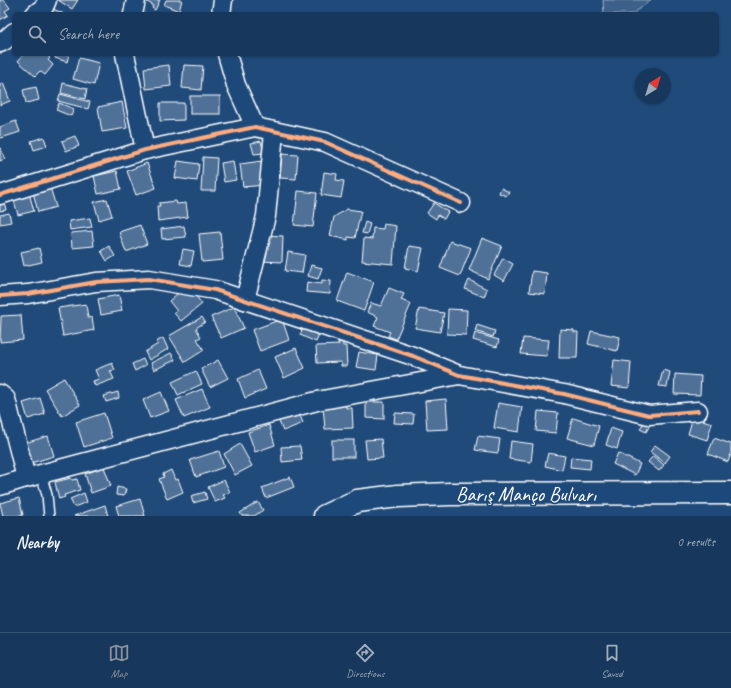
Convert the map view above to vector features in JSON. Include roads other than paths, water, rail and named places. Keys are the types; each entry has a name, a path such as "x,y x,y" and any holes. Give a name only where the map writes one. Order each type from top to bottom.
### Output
{"main road":[{"name":"Barış Manço Bulvarı","path":"326,516 357,501 398,496 458,494 731,493"}],"street":[{"path":"38,12 44,7 47,0"},
{"path":"133,12 136,0"},
{"path":"221,12 223,0"},
{"path":"0,43 12,34"},
{"path":"125,56 145,150"},
{"path":"228,56 236,85 255,127"},
{"path":"0,195 145,150 255,127 325,142 461,203"},
{"path":"245,300 266,216 274,132"},
{"path":"0,296 28,294 96,282 149,279 215,290 413,356 459,375 564,394 649,415 698,411"},
{"path":"0,486 317,401 459,375"},
{"path":"0,394 6,399 34,476"}],"lane":[{"path":"34,476 47,495 49,516"}]}
